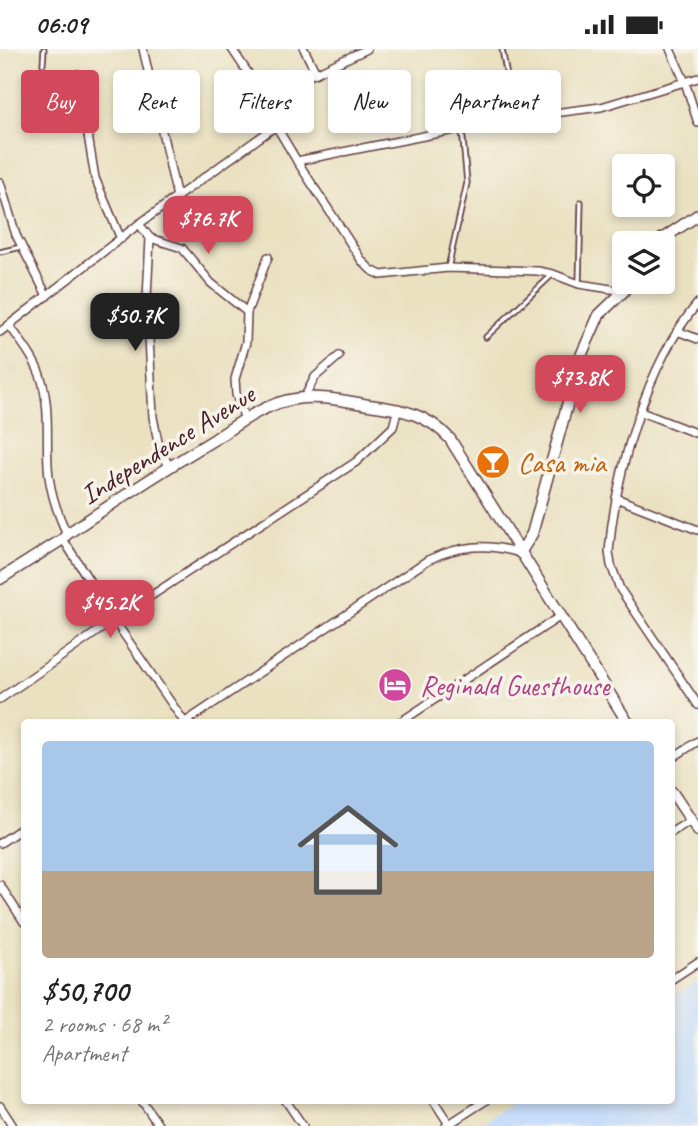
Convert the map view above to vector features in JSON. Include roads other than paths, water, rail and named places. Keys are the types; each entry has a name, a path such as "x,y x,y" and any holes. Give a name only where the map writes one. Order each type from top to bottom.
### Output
{"street":[{"path":"143,49 177,197"},
{"path":"232,49 246,70"},
{"path":"304,49 316,73 367,49"},
{"path":"670,49 685,82 698,124"},
{"path":"561,112 601,107 698,78"},
{"path":"88,133 95,179 121,239"},
{"path":"0,332 139,224 266,133"},
{"path":"280,133 370,270 382,275 448,268 538,271 579,284 612,289"},
{"path":"297,161 441,133"},
{"path":"0,182 21,247 47,296"},
{"path":"674,231 698,215"},
{"path":"139,224 150,238 182,248 211,283 247,312"},
{"path":"150,238 147,298 153,417 158,442 169,467"},
{"path":"245,420 235,379 246,342 247,312 268,257"},
{"path":"190,719 428,560 473,546 498,546 520,553 532,534 580,358 599,315 621,294"},
{"path":"698,303 677,331 641,412 621,471 609,552 614,577 698,705"},
{"path":"9,325 30,356 41,380 47,408 50,483 65,536 114,620 181,719"},
{"path":"677,331 698,339"},
{"path":"304,398 315,377 338,356"},
{"name":"Independence Avenue","path":"0,579 169,467 245,420 281,402 324,398 398,408 427,419 450,439 622,719"},
{"path":"0,699 114,620 356,462 393,427 398,408"},
{"path":"641,412 698,434"},
{"path":"616,498 698,530"},
{"path":"406,719 559,617"},
{"path":"675,756 698,741"},
{"path":"675,796 698,831"},
{"path":"675,830 691,820"},
{"path":"0,843 21,829"},
{"path":"0,885 21,917"},
{"path":"675,977 698,962"},
{"path":"144,1104 159,1126"},
{"path":"288,1104 303,1126"},
{"path":"436,1104 448,1125 480,1104"},
{"path":"0,1106 13,1126"}],"lane":[{"path":"43,64 44,49"},
{"path":"502,49 506,70"},
{"path":"448,268 467,183 462,133"},
{"path":"579,284 581,202"},
{"path":"0,252 21,247"},
{"path":"486,337 553,274"}],"place":[{"name":"Casa mia","path":"493,462"},
{"name":"Reginald Guesthouse","path":"395,685"}]}
